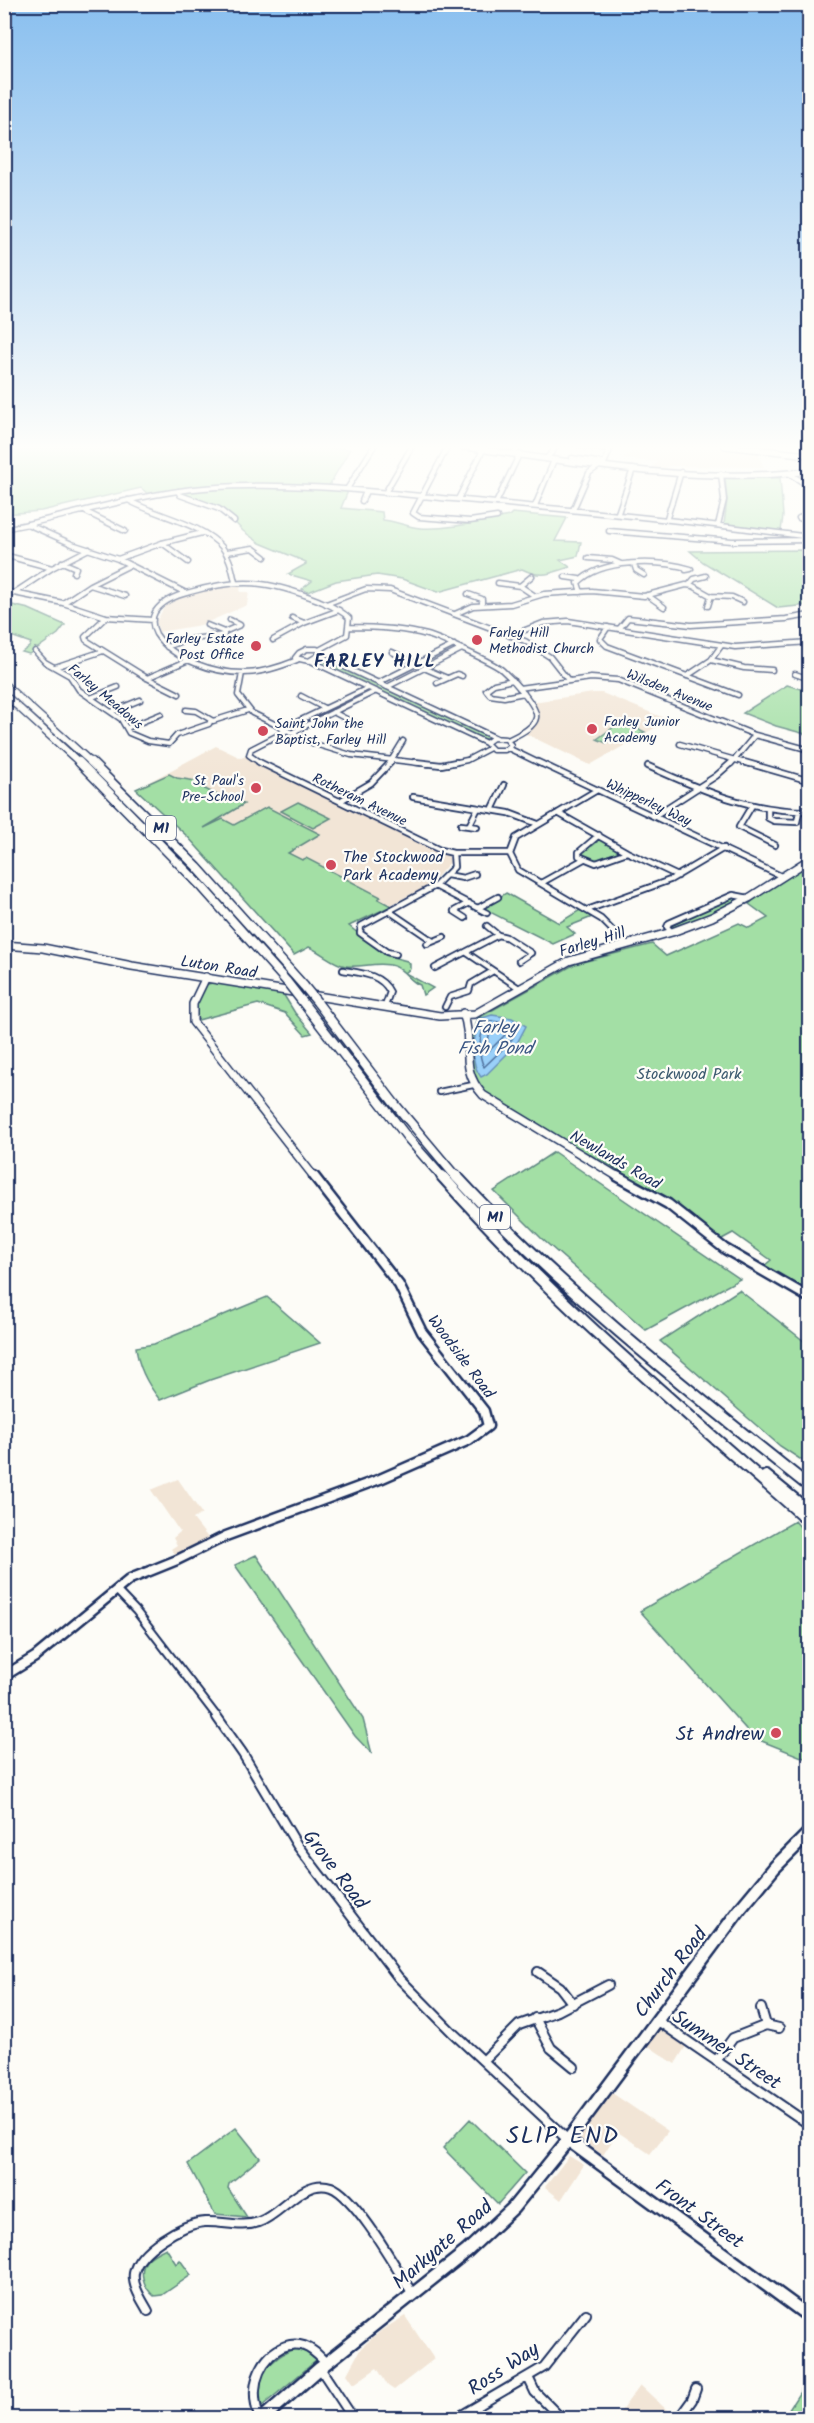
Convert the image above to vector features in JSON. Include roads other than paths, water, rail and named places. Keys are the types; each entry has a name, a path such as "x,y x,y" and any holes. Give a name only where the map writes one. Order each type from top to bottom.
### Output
{"highway":[{"name":"M1","path":"4,684 78,747 177,844 247,919 317,1002 421,1136 476,1198 540,1262 677,1381 810,1487"},
{"name":"M1","path":"4,694 40,723 180,862 236,922 287,982 407,1137 491,1232 558,1297 636,1366 810,1512"},
{"path":"636,1366 810,1521"}],"street":[{"path":"19,559 52,568"},
{"path":"14,593 68,559"},
{"path":"118,559 184,592"},
{"path":"184,559 188,562"},
{"path":"230,559 234,567 235,582"},
{"path":"608,559 621,564"},
{"path":"62,562 76,568 74,573"},
{"path":"581,592 579,579 585,574 621,564 659,564 690,569"},
{"path":"634,564 636,570 645,575"},
{"path":"63,603 90,585 130,565"},
{"path":"520,586 532,576"},
{"path":"455,614 473,606 512,604 535,596 560,593 647,595 689,585 694,579 706,576"},
{"path":"565,577 579,579"},
{"path":"297,660 296,655 300,652 310,649 319,650 347,635 349,618 339,610 280,585 235,582 205,586 169,599 158,610 153,620 158,638 167,647 219,672 266,672 297,660 311,661 486,743 490,748 497,750 508,748 511,744 508,740"},
{"path":"498,583 520,586 535,596"},
{"path":"90,585 125,596"},
{"path":"616,593 620,585"},
{"path":"689,585 711,596 732,597 743,602"},
{"path":"326,604 353,592 379,588 390,590 532,645 550,657 568,680"},
{"path":"4,591 63,603 106,617 153,620"},
{"path":"560,593 562,602"},
{"path":"468,594 482,599 482,605"},
{"path":"647,595 664,607"},
{"path":"708,606 711,596"},
{"path":"273,640 304,623 339,610"},
{"path":"619,629 628,618 691,625 786,619 810,615"},
{"path":"106,617 84,637 147,678 179,694"},
{"path":"292,618 304,623"},
{"path":"167,647 184,640 214,639 224,635 224,632 240,625 230,620"},
{"path":"510,636 526,628 550,621 568,621 721,646 745,647 810,642"},
{"path":"207,625 224,632"},
{"path":"321,656 496,738 508,740 536,721 537,714 513,680 501,669 462,649 429,634 406,629 349,627"},
{"path":"608,627 601,637 603,643 738,695"},
{"path":"378,683 454,645"},
{"path":"687,676 711,660 721,646"},
{"path":"387,687 462,649"},
{"path":"319,650 322,652 321,656"},
{"name":"Farley Meadows","path":"35,651 45,662 70,676 79,690 121,719 135,736 169,744 177,735 209,724 211,720"},
{"path":"55,667 103,651"},
{"path":"392,652 415,663"},
{"path":"311,661 321,656"},
{"path":"147,678 191,659"},
{"path":"711,660 744,668 772,670"},
{"path":"424,668 447,678"},
{"path":"242,673 238,695 248,710 287,731 338,752 425,765 451,765 467,760 490,748"},
{"path":"437,683 457,674 462,676"},
{"path":"795,674 810,679"},
{"name":"Wilsden Avenue","path":"519,688 591,678 618,680 755,735 810,750"},
{"path":"513,680 494,684 486,690 490,695 504,697 524,693"},
{"path":"90,698 118,687"},
{"path":"287,731 324,708 368,687"},
{"path":"287,731 376,692"},
{"path":"301,696 324,708"},
{"path":"111,712 140,700"},
{"path":"186,710 196,711 211,720 248,710"},
{"path":"333,712 360,726"},
{"path":"127,728 161,714"},
{"name":"Rotheram Avenue","path":"287,731 251,749 249,755 257,761 440,850 453,853 510,853"},
{"path":"654,816 698,788 735,760 755,735"},
{"path":"486,743 496,738"},
{"path":"340,801 372,783 385,772 404,741"},
{"path":"680,744 810,781"},
{"name":"Whipperley Way","path":"508,748 781,876"},
{"path":"648,766 698,788 751,807 768,810 810,811"},
{"path":"492,810 504,784"},
{"path":"597,790 516,838 510,853 518,870 587,910 608,925 627,945"},
{"path":"413,797 513,814 538,824"},
{"path":"751,807 739,827 775,845"},
{"path":"469,826 478,808"},
{"path":"768,810 768,818 771,820 795,822 799,820 799,812"},
{"path":"558,813 627,852 678,876"},
{"path":"461,825 477,827"},
{"path":"599,835 579,852 579,856 584,860 596,862 627,852"},
{"path":"587,910 678,876 724,848"},
{"path":"396,954 387,952 359,931 363,924 435,886 447,875 455,863 453,853"},
{"name":"Farley Hill","path":"464,1014 480,1012 569,961 672,932 712,917 749,898 810,859"},
{"path":"541,883 584,860"},
{"path":"447,875 463,878 475,874"},
{"path":"435,886 487,913"},
{"name":"Farley Hill","path":"672,932 667,927 669,923 733,895 749,898"},
{"path":"478,908 498,897"},
{"path":"454,911 469,903"},
{"path":"446,906 465,918"},
{"path":"389,910 433,941"},
{"path":"487,926 498,935 533,952 519,961"},
{"path":"435,968 498,935"},
{"path":"427,944 444,937"},
{"name":"Luton Road","path":"4,945 43,948 132,966 430,1014 464,1014"},
{"path":"467,953 519,988"},
{"path":"343,970 384,982 390,992 385,1006"},
{"path":"445,1007 452,995 469,991 471,984 492,971"},
{"name":"Woodside Road","path":"4,1676 57,1640 115,1589 130,1579 177,1560 226,1536 380,1479 470,1440 488,1426 484,1411 422,1332 399,1285 193,1022 191,1012 193,1001 206,977"},
{"name":"Farley Hill","path":"464,1014 494,1003"},
{"path":"469,1026 480,1012"},
{"path":"439,1092 473,1085 466,1058 469,1026 464,1014"},
{"name":"Newlands Road","path":"473,1085 494,1103 668,1204 734,1255 810,1298"},
{"name":"Grove Road","path":"115,1589 136,1611 206,1701 243,1754 297,1845 398,1977 483,2061 568,2140"},
{"name":"Church Road","path":"568,2140 760,1883 810,1832"},
{"path":"538,1972 560,1987 573,2004"},
{"path":"483,2061 512,2031 535,2018 573,2004 608,1985"},
{"path":"761,2008 766,2025"},
{"path":"535,2018 551,2048 574,2067"},
{"name":"Summer Street","path":"656,2020 810,2125"},
{"path":"716,2061 732,2038 753,2032 766,2025 779,2028"},
{"name":"Markyate Road","path":"323,2366 312,2348 297,2344 284,2347 271,2356 260,2371 255,2388 261,2418 467,2251 513,2208 568,2140"},
{"name":"Front Street","path":"568,2140 810,2317"},
{"path":"148,2311 134,2283 135,2265 142,2255 191,2225 205,2222 244,2225 262,2221 305,2190 318,2187 330,2187 345,2197 389,2256 413,2296"},
{"name":"Ross Way","path":"457,2418 549,2363 586,2314"},
{"path":"323,2366 354,2418"},
{"path":"528,2377 540,2398 561,2418"},
{"path":"679,2418 692,2400 696,2389"}],"water":[{"name":"Farley Fish Pond","path":"492,1015 512,1018 526,1026 516,1045 487,1074 481,1077 475,1064 474,1041 478,1019"}],"place":[{"name":"Farley Hill Methodist Church","path":"477,640"},
{"name":"Farley Estate Post Office","path":"256,646"},
{"name":"Farley Junior Academy","path":"592,729"},
{"name":"Saint John the Baptist, Farley Hill","path":"263,731"},
{"name":"St Paul's Pre-School","path":"256,788"},
{"name":"The Stockwood Park Academy","path":"331,865"},
{"name":"St Andrew","path":"776,1733"}],"district":[{"name":"FARLEY HILL","path":"375,661"},
{"name":"SLIP END","path":"563,2135"}],"park label":[{"name":"Stockwood Park","path":"689,1073"}]}
